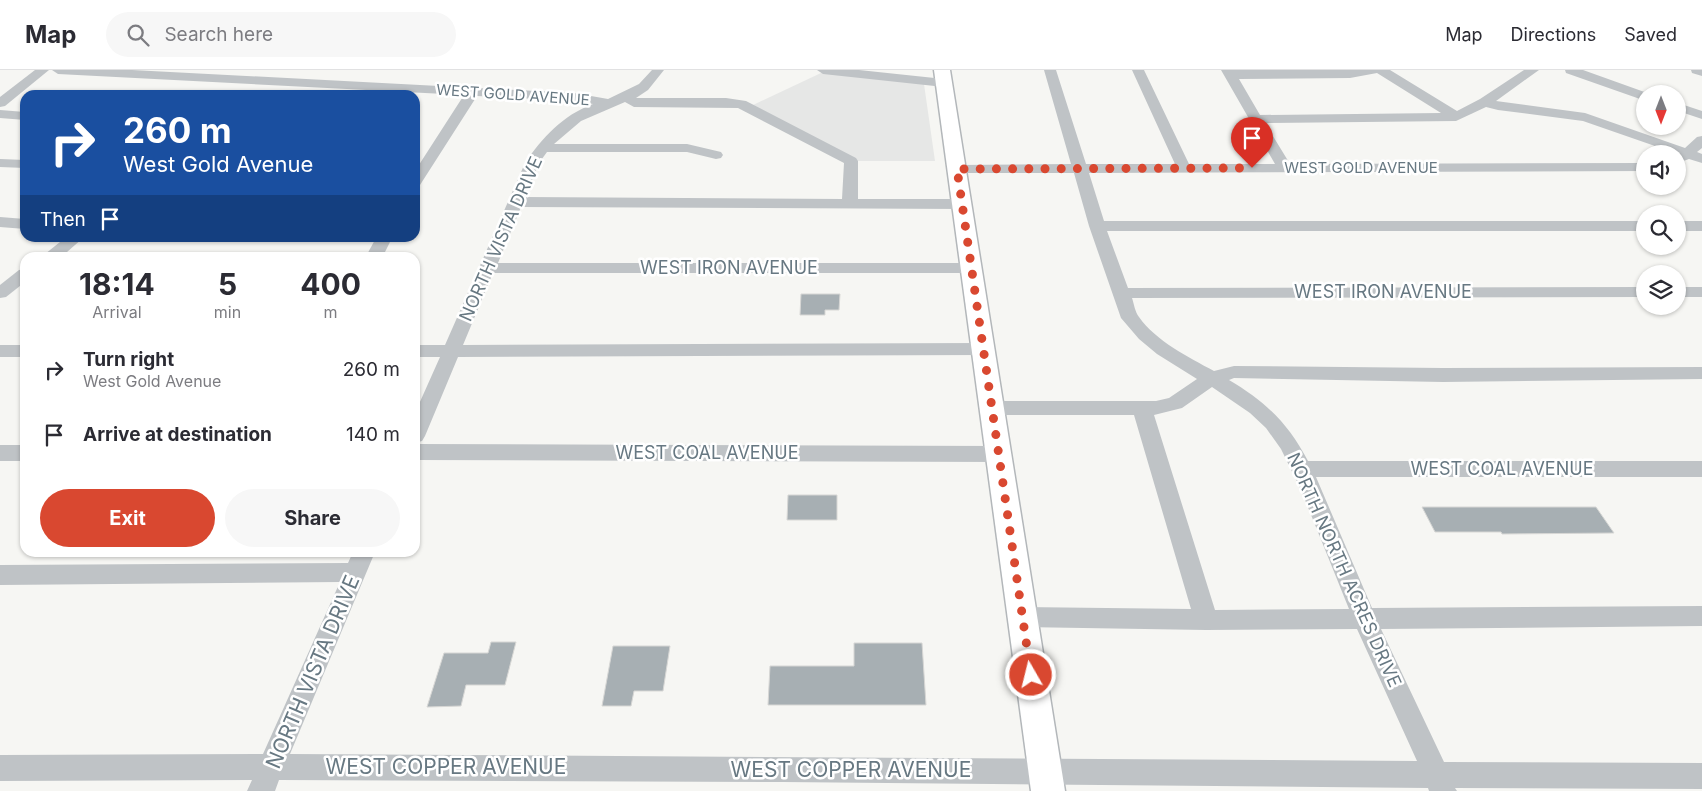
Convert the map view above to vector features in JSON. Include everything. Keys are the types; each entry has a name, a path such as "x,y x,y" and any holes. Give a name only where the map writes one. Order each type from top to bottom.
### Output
{"main road":[{"path":"943,76 1046,781"}],"street":[{"path":"0,103 43,70"},
{"name":"WEST GOLD AVENUE","path":"58,70 574,97 608,103"},
{"path":"278,90 300,70"},
{"name":"NORTH VISTA DRIVE","path":"420,424 532,163 546,141 571,121 608,103 627,97 650,82 658,70"},
{"path":"823,70 943,76"},
{"name":"NORTH NORTH ACRES DRIVE","path":"1050,70 1097,226 1130,318 1141,331 1191,368 1255,406 1274,424 1288,444 1302,469 1364,618 1440,783"},
{"path":"1138,70 1184,168"},
{"path":"1228,72 1341,74 1374,70"},
{"path":"1380,70 1456,117"},
{"path":"1256,119 1456,117 1485,102 1533,70"},
{"path":"1571,70 1636,93"},
{"path":"1697,70 1702,72"},
{"path":"1228,72 1285,168"},
{"path":"420,175 473,92"},
{"path":"627,97 634,103 726,102 741,104 851,161 850,202"},
{"path":"1485,102 1498,106 1586,117 1653,145"},
{"path":"1686,110 1702,115"},
{"path":"0,114 20,116"},
{"path":"1686,154 1702,140"},
{"path":"542,148 687,148 716,154"},
{"path":"1686,157 1702,159"},
{"path":"0,163 20,164"},
{"name":"WEST GOLD AVENUE","path":"957,169 1636,167"},
{"path":"515,202 962,204"},
{"path":"0,222 20,224"},
{"path":"1097,226 1636,226"},
{"path":"1686,226 1702,226"},
{"path":"55,252 69,242"},
{"name":"WEST IRON AVENUE","path":"487,268 971,268"},
{"path":"2,290 20,277"},
{"name":"WEST IRON AVENUE","path":"1120,293 1636,292"},
{"path":"1686,292 1702,292"},
{"path":"420,351 983,349"},
{"path":"0,351 20,351"},
{"path":"992,408 1156,408 1175,403 1192,394 1210,379 1234,372 1443,374 1702,373"},
{"path":"1142,408 1206,620"},
{"name":"WEST COAL AVENUE","path":"420,452 999,454"},
{"path":"0,453 20,453"},
{"name":"WEST COAL AVENUE","path":"1302,469 1702,469"},
{"path":"0,575 360,562"},
{"name":"NORTH VISTA DRIVE","path":"261,791 360,562"},
{"path":"1022,617 1206,620 1702,616"},
{"name":"WEST COPPER AVENUE","path":"0,768 272,766 1046,781 1440,783 1702,776"}],"shaded area":[{"path":"821,73 924,84 935,161 858,161 753,105"}],"building":[{"path":"801,294 840,294 839,310 825,310 825,315 800,315"},
{"path":"788,495 837,495 837,520 787,520"},
{"path":"1422,507 1596,507 1614,533 1502,534 1501,532 1435,532"},
{"path":"491,642 516,642 505,685 466,685 461,706 427,707 444,653 488,653"},
{"path":"854,643 922,643 926,705 768,705 770,666 854,666"},
{"path":"613,646 670,646 663,691 634,691 631,706 602,706"}],"route":[{"path":"1031,675 957,169 1252,168"}]}
